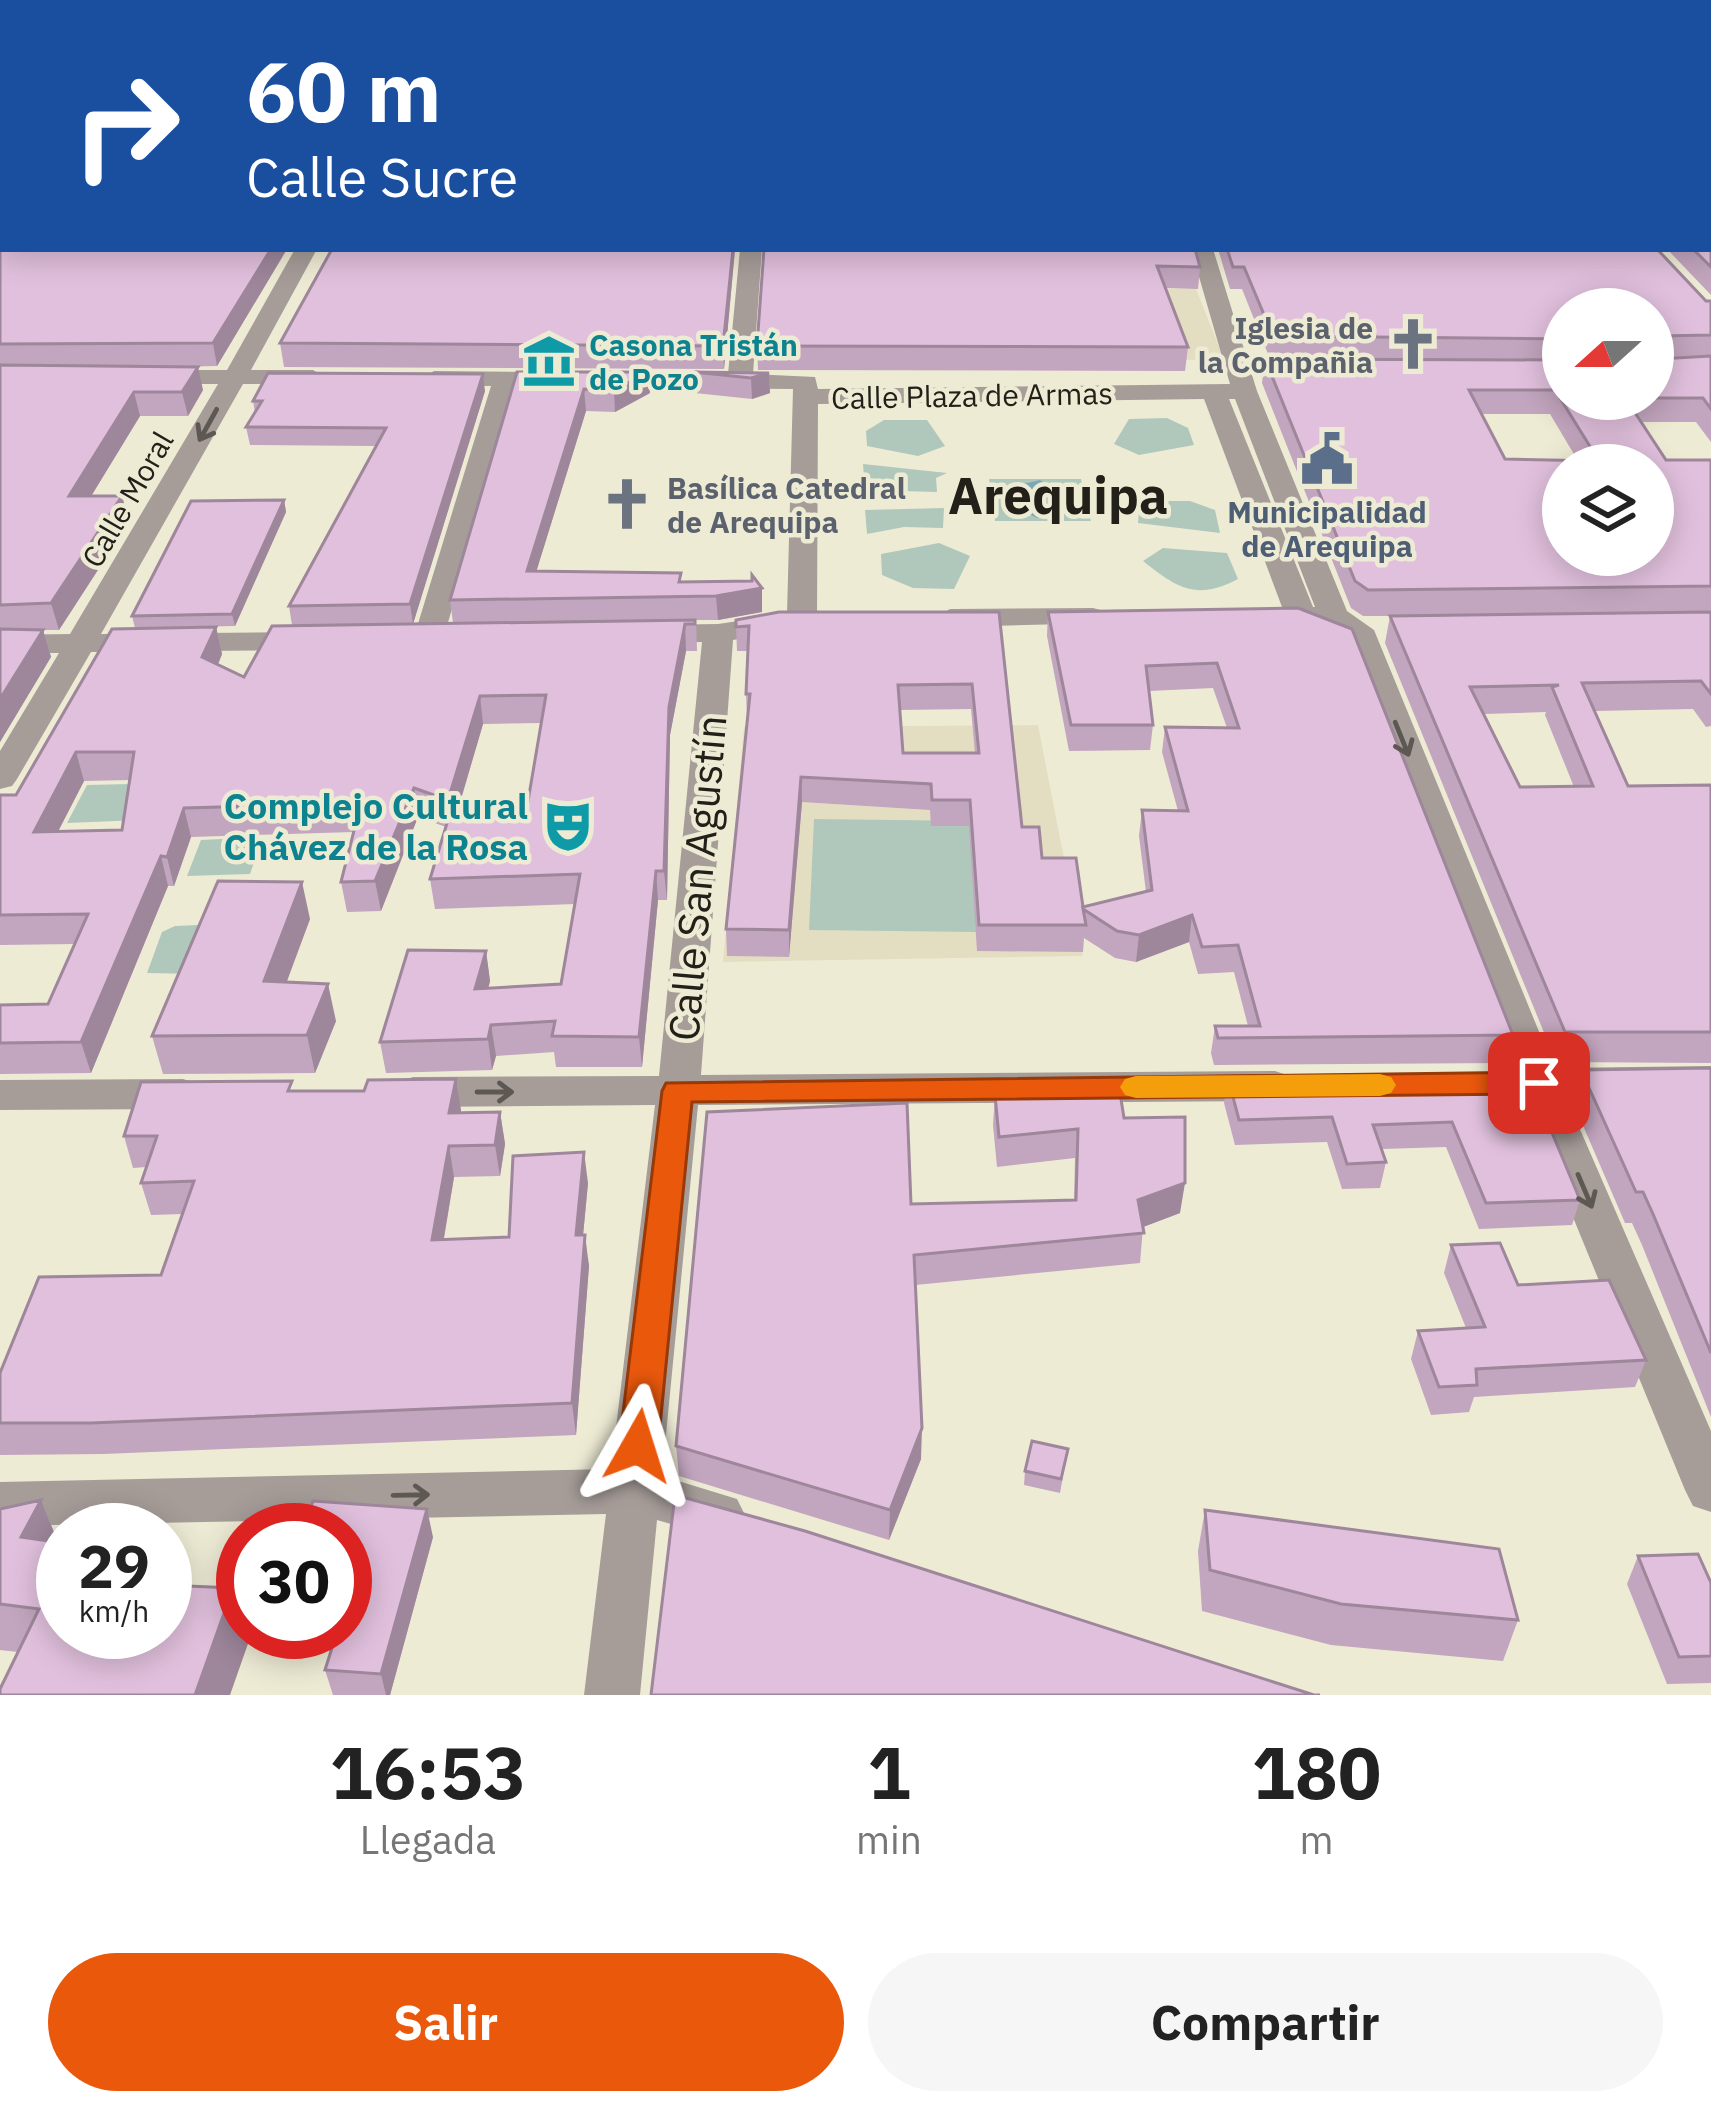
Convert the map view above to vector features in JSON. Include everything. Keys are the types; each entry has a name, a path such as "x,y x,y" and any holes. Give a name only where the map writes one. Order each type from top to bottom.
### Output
{"street":[{"name":"Calle Moral","path":"0,779 83,643 304,252"},
{"path":"740,381 751,252"},
{"path":"1203,252 1249,378 1358,625 1539,1083 1711,1490"},
{"path":"115,377 330,377"},
{"path":"418,378 740,381 805,389"},
{"name":"Calle Plaza de Armas","path":"718,633 813,619 805,389 1214,392 1249,378"},
{"path":"427,640 506,379"},
{"path":"1214,392 1301,616"},
{"path":"1232,616 1301,616 1358,625"},
{"path":"920,618 1122,617"},
{"path":"629,635 718,633"},
{"name":"Calle San Agustín","path":"612,1695 677,1091 718,633"},
{"path":"0,644 332,640"},
{"path":"1444,1084 1711,1080"},
{"path":"374,1093 1324,1085"},
{"path":"0,1095 234,1094"},
{"path":"0,1504 634,1491 764,1528"}],"shaded area":[{"path":"1157,289 1196,289 1224,359 1184,360"},
{"path":"1038,725 1083,956 723,962 744,727"}],"green space":[{"path":"1167,418 1188,428 1194,445 1139,455 1114,444 1129,419"},
{"path":"884,420 927,420 945,446 918,456 867,446 866,431"},
{"path":"863,464 947,473 936,478 937,492 865,490"},
{"path":"989,479 1081,479 1091,521 995,521"},
{"path":"1140,501 1190,501 1215,510 1220,533 1138,523"},
{"path":"944,508 943,528 904,527 867,534 865,510"},
{"path":"939,543 970,556 954,589 913,588 882,575 881,554"},
{"path":"1163,548 1227,553 1238,579 1198,590 1177,584 1143,561"},
{"path":"175,783 141,820 67,823 87,785"},
{"path":"814,819 973,821 976,932 809,930"},
{"path":"263,837 250,874 187,876 201,840"},
{"path":"221,924 195,974 147,973 162,932 175,926"}],"water":[{"path":"1040,480 1050,487 1064,487 1079,500 1068,504 1069,510 1037,518 1002,500 1012,493 1011,487"}],"building":[{"path":"0,252 269,252 213,343 0,344"},
{"path":"330,252 733,252 723,346 280,343"},
{"path":"764,252 1196,252 1200,267 1157,266 1188,347 757,346"},
{"path":"1228,252 1660,252 1711,301 1711,335 1674,336 1674,288 1542,288 1542,339 1273,336 1244,267 1233,267"},
{"path":"1696,252 1711,252 1711,267"},
{"path":"1711,356 1711,409 1703,398 1674,398 1674,358"},
{"path":"1265,359 1542,360 1542,390 1469,390 1505,459 1542,460 1542,576 1674,576 1674,460 1711,460 1711,586 1368,590 1355,581"},
{"path":"0,365 198,367 182,392 134,392 69,496 122,496 51,603 0,605"},
{"path":"517,372 649,372 614,390 584,389 527,571 681,573 679,582 752,581 752,575 762,588 716,596 450,600"},
{"path":"694,372 769,373 751,378"},
{"path":"268,373 483,374 410,604 289,606 386,428 246,427 262,401 253,401"},
{"path":"1574,420 1640,420 1656,444 1588,444"},
{"path":"284,500 232,614 132,616 191,501"},
{"path":"1298,608 1352,629 1513,1035 1218,1038 1215,1026 1260,1026 1238,945 1202,947 1192,915 1139,935 1117,931 1083,909 1086,925 979,925 970,800 932,800 931,784 801,777 789,930 726,929 750,694 746,694 749,626 736,627 736,620 779,612 999,612 1022,827 1039,827 1042,858 1076,858 1083,907 1152,890 1142,810 1188,811 1165,727 1239,728 1217,663 1146,666 1153,725 1071,725 1048,612","holes":["972,684 979,753 903,753 898,685"]},
{"path":"1711,612 1711,694 1701,681 1582,683 1628,786 1711,785 1711,1032 1565,1032 1390,616","holes":["1559,685 1552,687 1593,786 1520,787 1470,687"]},
{"path":"695,620 695,624 685,624 669,707 664,871 656,871 639,1037 552,1036 555,1021 491,1025 488,1039 380,1042 408,950 486,951 475,989 561,984 580,874 430,879 451,810 527,807 546,695 480,696 448,800 414,788 375,881 341,882 361,803 184,808 167,857 161,856 81,1042 0,1043 0,1005 48,1004 88,914 0,915 0,795 16,795 112,629 216,627 202,657 244,677 272,626","holes":["76,752 134,752 122,830 34,832"]},
{"path":"0,629 43,630 0,699"},
{"path":"218,881 302,882 264,981 328,984 307,1035 152,1036"},
{"path":"1711,1068 1711,1353 1643,1192 1636,1192 1581,1070"},
{"path":"1528,1075 1580,1200 1486,1203 1452,1122 1373,1125 1386,1162 1347,1164 1332,1117 1239,1120 1228,1078"},
{"path":"456,1079 449,1113 500,1112 495,1145 449,1146 432,1240 509,1237 513,1156 584,1152 576,1235 585,1235 572,1403 0,1423 0,1373 39,1277 161,1275 194,1181 141,1183 157,1136 124,1136 141,1082 292,1081 288,1091 364,1091 368,1080"},
{"path":"1120,1093 1124,1118 1185,1117 1185,1183 1138,1200 1144,1233 914,1255 922,1428 890,1510 676,1446 707,1112 907,1103 911,1204 1076,1200 1078,1129 999,1137 995,1095"},
{"path":"1500,1243 1518,1285 1609,1280 1646,1360 1476,1369 1477,1385 1439,1387 1418,1331 1485,1327 1451,1245"},
{"path":"1032,1441 1068,1449 1061,1479 1025,1471"},
{"path":"675,1495 805,1531 1314,1695 651,1695"},
{"path":"41,1500 21,1537 36,1539 36,1609 0,1604 0,1509"},
{"path":"372,1505 427,1509 381,1674 325,1670 328,1659 372,1659"},
{"path":"1205,1510 1499,1549 1518,1620 1341,1604 1210,1570"},
{"path":"1698,1554 1711,1583 1711,1656 1679,1657 1638,1556"},
{"path":"192,1586 216,1587 216,1636 195,1695 0,1695 36,1615 36,1659 192,1659"}],"slow traffic":[{"path":"1136,1087 1380,1085"}],"place":[{"name":"Iglesia de la Compañia","path":"1413,344"},
{"name":"Casona Tristán de Pozo","path":"549,361"},
{"name":"Municipalidad de Arequipa","path":"1327,459"},
{"name":"Basílica Catedral de Arequipa","path":"627,504"},
{"name":"Complejo Cultural Chávez de la Rosa","path":"568,826"}],"district":[{"name":"Arequipa","path":"1058,495"}],"route":[{"path":"638,1446 677,1091 1539,1083"}]}
